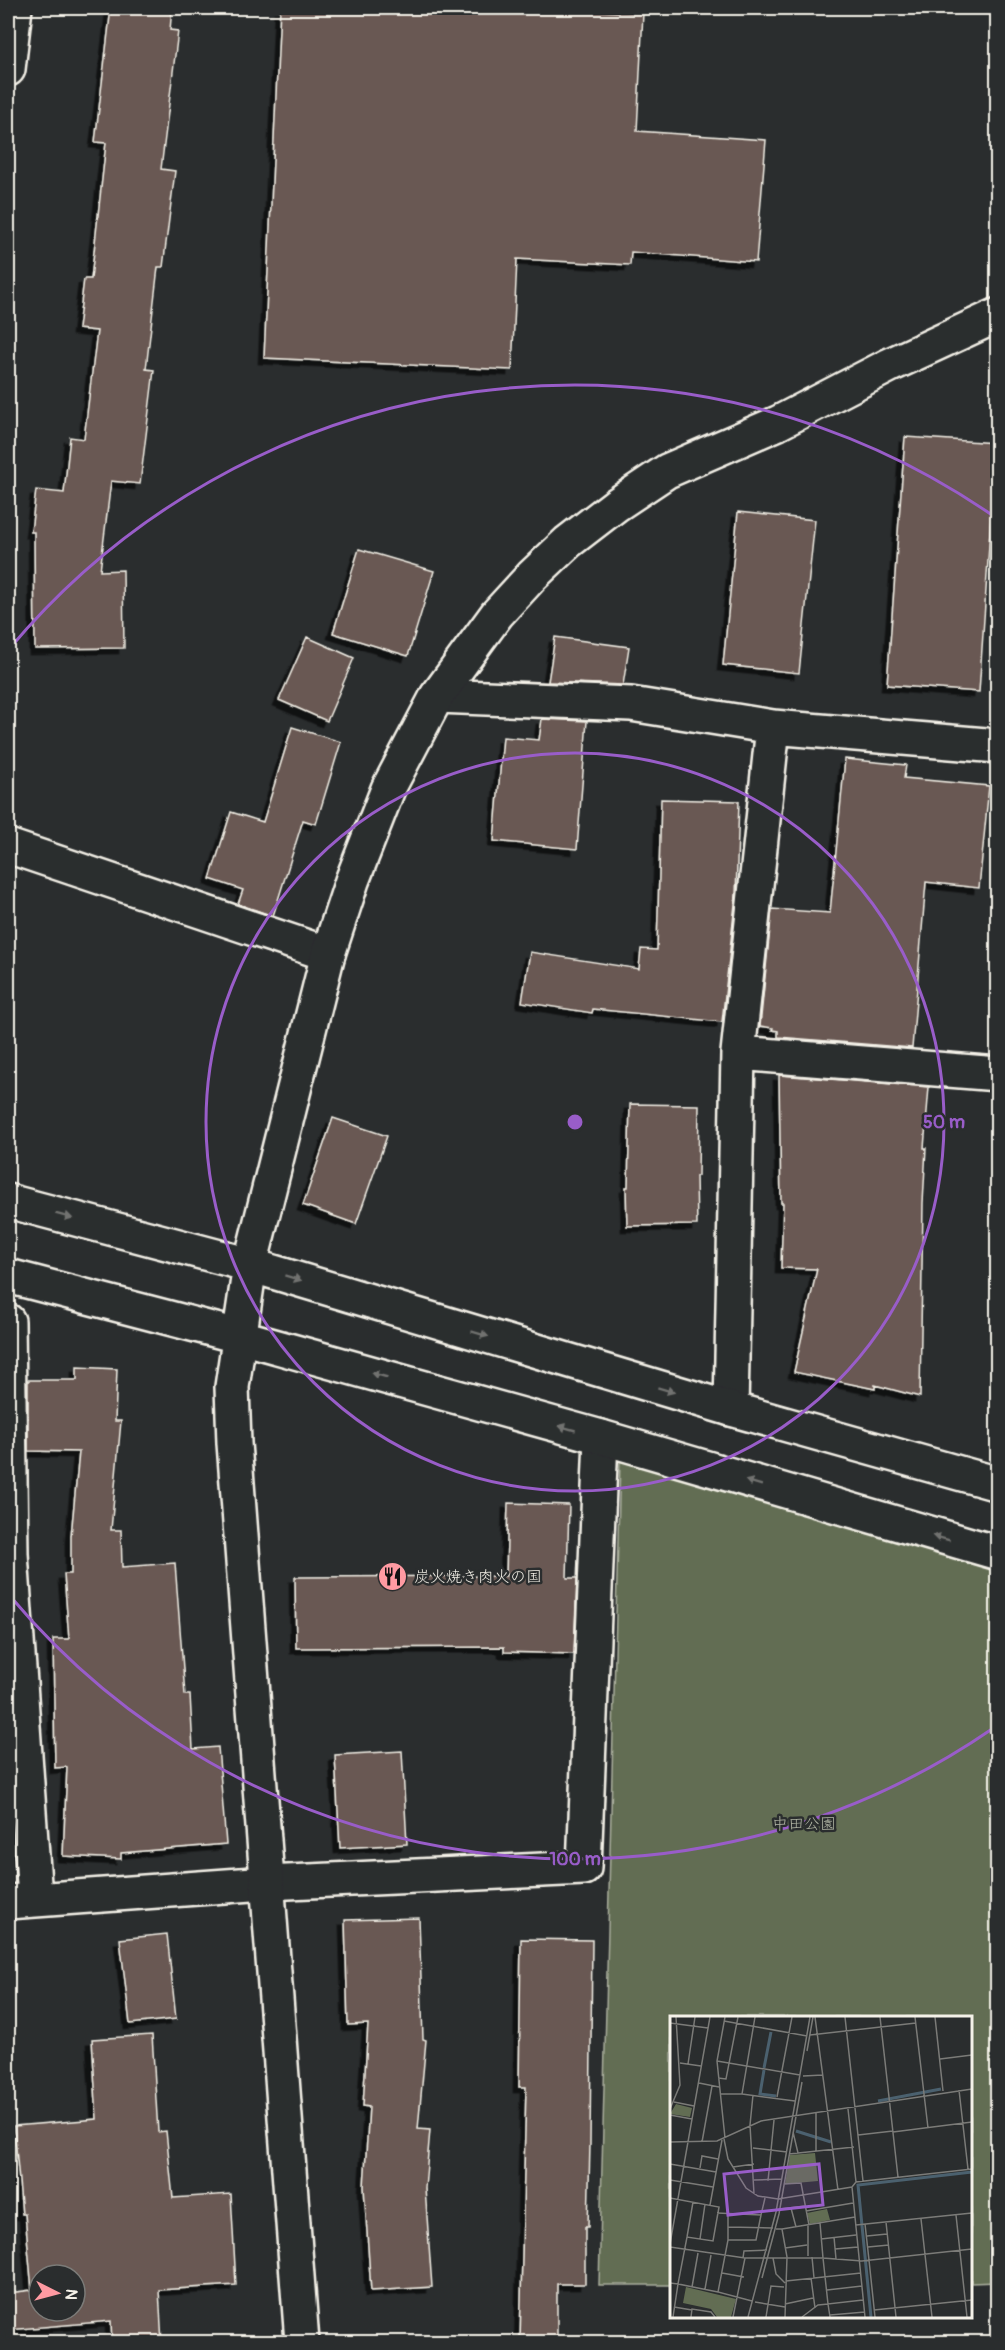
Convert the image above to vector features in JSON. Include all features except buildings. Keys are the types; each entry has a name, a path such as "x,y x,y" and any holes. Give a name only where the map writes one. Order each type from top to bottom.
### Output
{"street":[{"path":"8,69 13,9"},
{"path":"302,2343 234,1443 232,1387 250,1265 328,954 364,849 388,789 437,696 497,614 532,576 568,543 616,505 667,471 778,423 890,364 998,315"},
{"path":"437,696 631,704 773,727 998,746"},
{"path":"731,1409 738,1053 773,727"},
{"path":"8,846 328,954"},
{"path":"738,1053 998,1074"},
{"path":"8,1201 250,1265 731,1409 998,1484"},
{"path":"8,1276 238,1336 602,1437 998,1553"},
{"path":"8,1321 9,1555 21,1900 267,1882 584,1868 602,1437"}],"green space":[{"name":"中田公園","path":"620,1460 997,1567 998,2282 972,2283 972,2016 670,2016 670,2285 599,2285"}],"place":[{"name":"炭火焼き肉火の国","path":"393,1577"}]}
